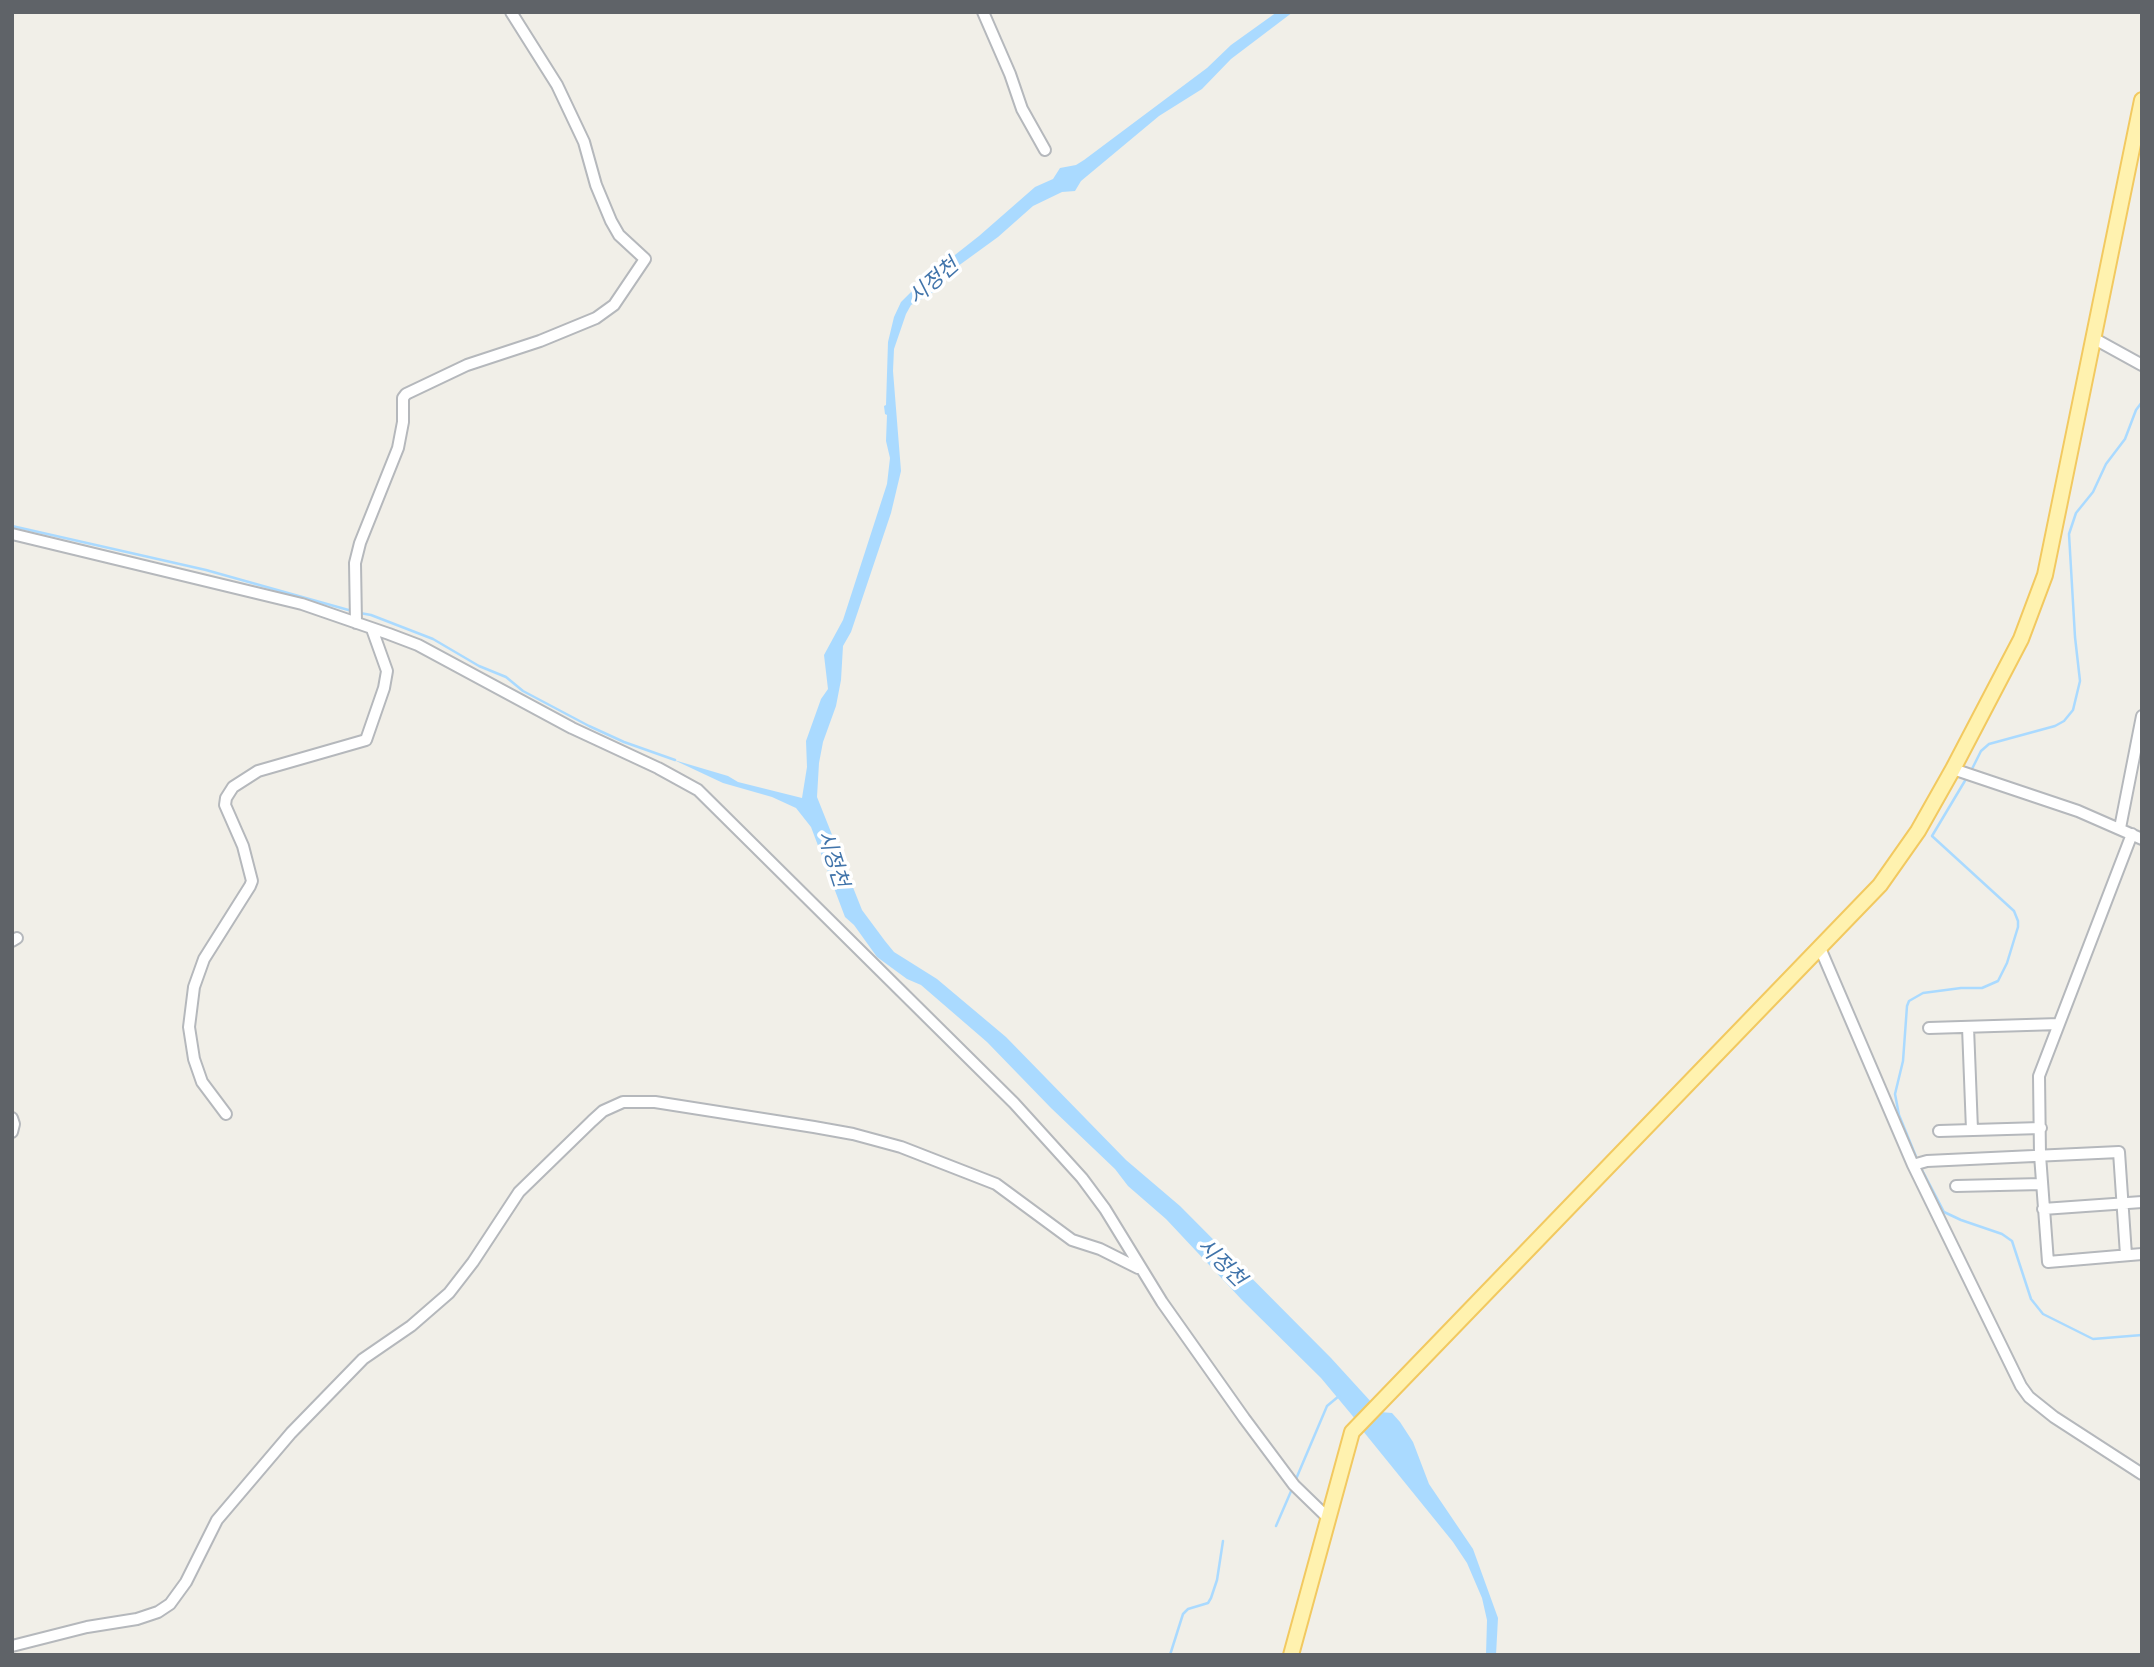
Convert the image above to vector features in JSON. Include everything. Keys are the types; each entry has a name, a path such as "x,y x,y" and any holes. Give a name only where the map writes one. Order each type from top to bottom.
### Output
{"main road":[{"path":"1291,1655 1349,1439 1356,1427 1880,885 1898,861 1953,769 2021,639 2040,592 2142,100"}],"street":[{"path":"356,623 355,563 360,542 397,449 403,422 403,398 406,394 467,365 540,341 596,318 614,305 645,259 619,235 611,221 596,185 584,142 556,85 511,12"},
{"path":"983,12 1022,109 1045,150"},
{"path":"2093,338 2142,366"},
{"path":"12,534 289,601 418,645 514,698 698,790 1036,1126 1094,1193 1141,1269 1244,1418 1294,1485 1328,1518"},
{"path":"226,1114 202,1082 194,1059 189,1027 194,987 204,959 252,881 243,846 225,805 226,798 233,787 258,771 366,740 387,671 372,629"},
{"path":"2120,828 2142,716"},
{"path":"1953,769 2078,811 2137,837 2039,1076 2040,1155 2048,1262 2142,1254"},
{"path":"1820,948 1913,1165 2021,1387 2054,1417 2142,1474"},
{"path":"1929,1028 2059,1024"},
{"path":"1968,1027 1972,1130"},
{"path":"12,1646 87,1627 144,1617 170,1604 186,1582 217,1520 291,1433 363,1359 439,1303 460,1280 519,1192 603,1111 623,1102 655,1102 801,1125 853,1134 901,1147 996,1184 1072,1240 1100,1249 1141,1269"},
{"path":"12,1118 12,1132"},
{"path":"1939,1131 2041,1128"},
{"path":"1913,1165 1927,1161 2119,1152 2126,1255"},
{"path":"1956,1186 2042,1184"},
{"path":"2043,1209 2142,1202"}],"water":[{"name":"시정천","path":"1277,12 1293,12 1231,59 1202,89 1159,116 1081,181 1075,191 1062,192 1033,206 998,237 943,277 934,292 911,305 894,349 893,371 901,471 891,513 851,632 843,646 836,706 823,742 819,763 817,797 862,910 894,952 937,979 1006,1037 1126,1160 1180,1206 1331,1358 1373,1404 1356,1420 1321,1378 1242,1300 1166,1219 1128,1186 1115,1169 987,1042 921,985 907,979 877,957 845,917 811,827 796,808 772,797 723,783 674,760 728,776 738,782 802,798 807,767 806,741 821,699 828,689 824,655 843,620 887,484 890,458 884,406 888,342 901,302 918,281 931,278 935,267 946,262 979,236 1035,187 1053,179 1060,168 1076,165 1084,160"},
{"path":"1380,1412 1392,1413 1400,1422 1413,1442 1429,1484 1473,1549 1498,1618 1496,1655 1486,1655 1487,1620 1482,1598 1467,1563 1363,1431"}],"waterway":[{"path":"1972,769 1981,751 1989,744 2055,726 2064,721 2073,710 2080,681 2069,534 2076,513 2093,492 2106,464 2125,439 2136,410 2142,402"},
{"path":"12,526 206,570 352,611"},
{"path":"360,613 433,639 479,666 506,677 523,691 589,726 675,760"},
{"path":"1917,1159 1899,1115 1895,1094 1903,1061 1909,1001 1923,993 1982,988 1998,981 2007,963 2018,927 2014,911 1932,836 1966,779"},
{"path":"1920,1166 1944,1212 2002,1234 2012,1241 2031,1299 2043,1314 2093,1339 2142,1335"},
{"path":"1296,1479 1327,1406 1339,1396"},
{"path":"1276,1526 1292,1489"},
{"path":"1170,1655 1183,1614 1188,1609 1208,1603 1211,1598 1217,1580 1223,1541"}]}
